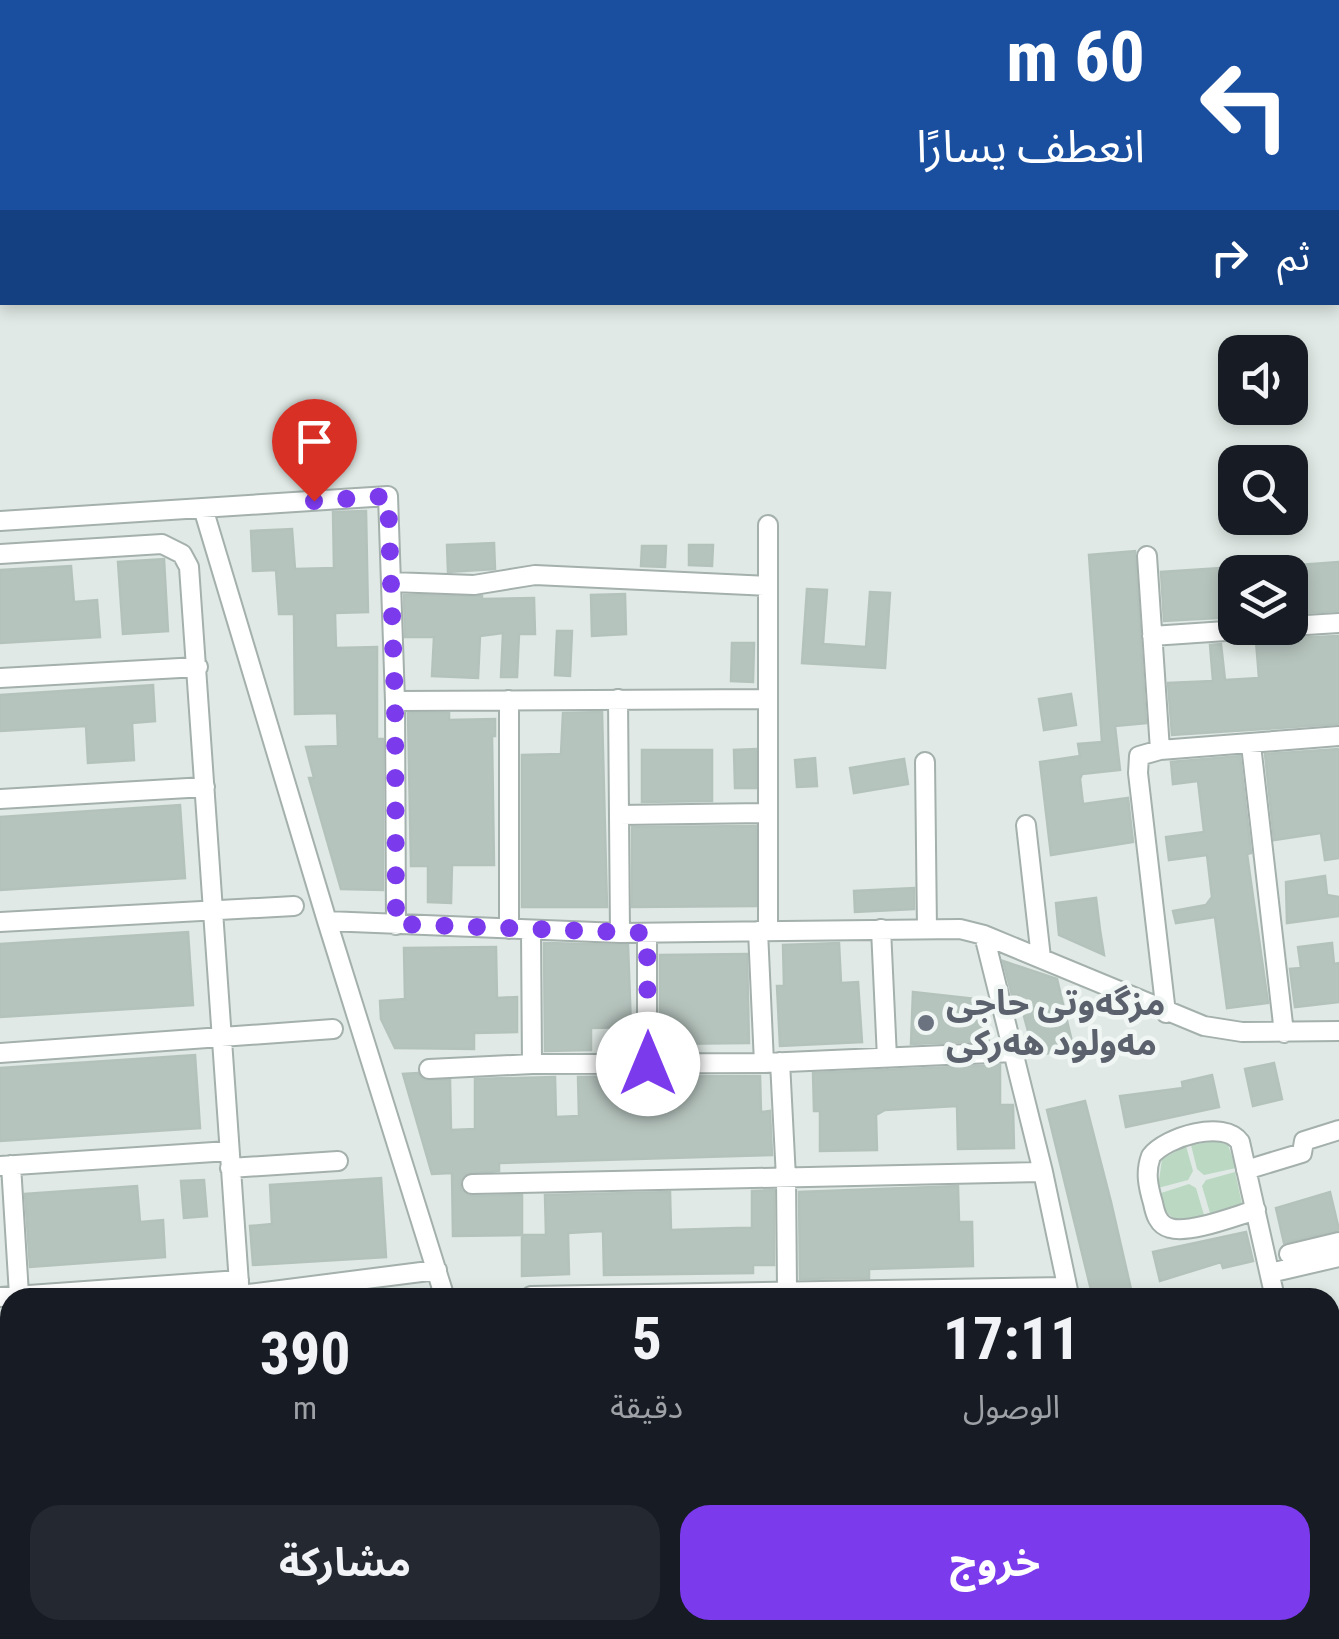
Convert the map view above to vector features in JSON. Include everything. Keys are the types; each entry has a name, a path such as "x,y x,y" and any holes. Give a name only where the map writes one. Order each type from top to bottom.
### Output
{"street":[{"path":"0,521 388,496 395,701 396,924"},
{"path":"203,508 443,1288"},
{"path":"768,524 763,931 772,1063 786,1178 787,1288"},
{"path":"0,554 162,544 176,549 189,567 240,1288"},
{"path":"1147,556 1160,750"},
{"path":"391,582 474,585 535,574 767,586"},
{"path":"1308,625 1339,623"},
{"path":"1152,636 1218,632"},
{"path":"0,678 198,667"},
{"path":"395,701 766,699"},
{"path":"509,700 509,929"},
{"path":"618,700 620,933"},
{"path":"1166,1013 1137,761 1144,753 1160,750 1339,736"},
{"path":"1251,745 1284,1033"},
{"path":"925,762 927,929"},
{"path":"0,799 206,787"},
{"path":"619,815 766,813"},
{"path":"1026,824 1040,958"},
{"path":"0,922 294,906"},
{"path":"327,921 620,933 960,929 984,935 1204,1026 1242,1032 1339,1031"},
{"path":"531,930 532,1064"},
{"path":"881,930 887,1058"},
{"path":"647,933 648,1064"},
{"path":"984,935 1043,1172 1067,1288"},
{"path":"0,1052 332,1029"},
{"path":"429,1069 532,1064 772,1063 1014,1052"},
{"path":"1256,1210 1194,1227 1171,1228 1157,1217 1147,1182 1151,1156 1161,1145 1220,1130 1235,1134 1240,1142 1246,1170 1256,1210 1274,1288"},
{"path":"1246,1170 1302,1153 1304,1141 1339,1130"},
{"path":"10,1288 6,1166 338,1160"},
{"path":"472,1184 1043,1172"},
{"path":"1289,1254 1339,1242"},
{"path":"1270,1273 1339,1257"},
{"path":"268,1288 437,1270"}],"green space":[{"path":"1217,1141 1228,1145 1236,1168 1204,1175 1197,1169 1191,1145"},
{"path":"1186,1146 1193,1171 1188,1180 1158,1188 1162,1159"},
{"path":"1235,1172 1242,1204 1210,1213 1202,1186 1206,1180"},
{"path":"1189,1184 1196,1188 1204,1215 1174,1218 1165,1210 1158,1194"}],"building":[{"path":"366,511 368,612 335,613 336,648 377,647 377,739 383,739 383,890 341,889 309,778 314,778 306,747 338,746 337,713 295,714 294,614 279,614 276,570 253,571 251,531 292,529 295,569 334,568 333,512"},
{"path":"494,543 495,569 448,572 447,545"},
{"path":"689,545 713,545 712,566 689,565"},
{"path":"642,546 666,546 665,567 641,566"},
{"path":"1135,551 1146,723 1115,726 1120,770 1082,774 1080,779 1083,804 1128,798 1133,842 1051,855 1040,762 1080,756 1078,744 1102,742 1089,555"},
{"path":"164,559 168,631 123,634 118,562"},
{"path":"1339,562 1339,611 1308,613 1308,564"},
{"path":"71,566 74,602 97,600 100,637 0,643 0,570"},
{"path":"1218,568 1218,618 1164,621 1161,572"},
{"path":"807,589 827,590 823,644 866,647 870,592 890,593 885,668 802,663"},
{"path":"625,594 626,634 592,636 591,595"},
{"path":"404,595 534,598 535,634 519,634 517,677 501,677 503,633 480,636 478,678 432,676 434,637 405,637"},
{"path":"557,631 572,631 570,676 555,675"},
{"path":"1339,636 1339,724 1172,735 1168,683 1213,681 1210,645 1221,645 1225,680 1259,678 1256,645 1308,645 1308,637"},
{"path":"732,643 754,643 753,682 731,681"},
{"path":"153,685 155,721 132,723 134,760 88,763 86,726 0,731 0,695"},
{"path":"1071,694 1076,725 1044,730 1039,699"},
{"path":"602,712 607,907 522,907 522,755 561,754 563,713"},
{"path":"408,713 449,713 449,720 495,719 494,865 452,865 451,903 428,902 428,866 411,866"},
{"path":"756,749 756,788 735,788 734,750"},
{"path":"1339,749 1339,858 1325,860 1321,833 1274,840 1265,754"},
{"path":"642,750 712,750 712,801 642,802"},
{"path":"1240,756 1251,853 1247,854 1268,1003 1227,1008 1215,917 1176,923 1173,911 1206,905 1212,897 1207,855 1169,860 1166,837 1204,832 1198,781 1173,784 1171,762"},
{"path":"815,758 817,786 797,787 795,760"},
{"path":"904,759 908,784 854,793 850,768"},
{"path":"180,805 185,878 0,890 0,817"},
{"path":"756,826 756,906 632,907 632,827"},
{"path":"1325,876 1327,895 1339,897 1339,916 1287,923 1286,882"},
{"path":"914,888 914,909 855,912 854,891"},
{"path":"1096,898 1104,955 1059,935 1056,903"},
{"path":"188,932 193,1005 0,1017 0,944"},
{"path":"544,943 628,945 631,1027 591,1028 591,1050 545,1051"},
{"path":"839,943 841,983 858,982 862,1042 780,1046 777,986 784,986 783,945"},
{"path":"1332,943 1334,964 1339,963 1339,1002 1295,1007 1290,969 1301,968 1298,947"},
{"path":"496,947 497,998 517,997 517,1032 474,1033 474,1049 395,1048 381,1019 380,1001 405,999 404,948"},
{"path":"747,954 749,1043 660,1044 660,955"},
{"path":"1003,961 1057,979 1073,1046 1035,1057 1018,994 1012,995"},
{"path":"913,992 984,1000 989,1041 911,1044"},
{"path":"195,1055 200,1128 0,1141 0,1068"},
{"path":"1274,1063 1282,1099 1253,1106 1245,1069"},
{"path":"1000,1065 1000,1105 1013,1105 1014,1148 958,1149 957,1106 885,1110 876,1115 877,1150 820,1151 820,1111 814,1111 813,1073"},
{"path":"418,1073 424,1080 450,1080 451,1130 475,1129 475,1079 555,1077 556,1117 579,1116 578,1077 760,1076 761,1112 770,1111 772,1155 499,1163 499,1171 465,1174 461,1190 472,1196 522,1195 522,1235 453,1236 452,1173 432,1174 403,1074"},
{"path":"1212,1075 1219,1107 1126,1127 1120,1096 1183,1088 1182,1082"},
{"path":"1085,1101 1131,1288 1091,1288 1047,1110"},
{"path":"381,1178 386,1257 253,1265 250,1226 272,1224 270,1185"},
{"path":"204,1180 207,1216 184,1218 181,1181"},
{"path":"137,1186 140,1222 163,1220 165,1257 30,1267 25,1194"},
{"path":"958,1186 959,1222 972,1222 973,1266 869,1269 869,1278 800,1279 799,1192"},
{"path":"774,1190 774,1265 753,1265 753,1273 604,1275 603,1231 568,1233 569,1274 522,1276 522,1235 546,1235 545,1195 670,1192 671,1230 752,1228 752,1191"},
{"path":"1330,1192 1339,1230 1284,1243 1276,1208"},
{"path":"1246,1232 1253,1261 1223,1268 1221,1262 1160,1281 1153,1252"}],"place":[{"name":"مزگەوتی حاجی مەولود هەرکی","path":"926,1023"}],"route":[{"path":"314,501 388,496 395,701 396,924 647,933 648,1064"}]}
